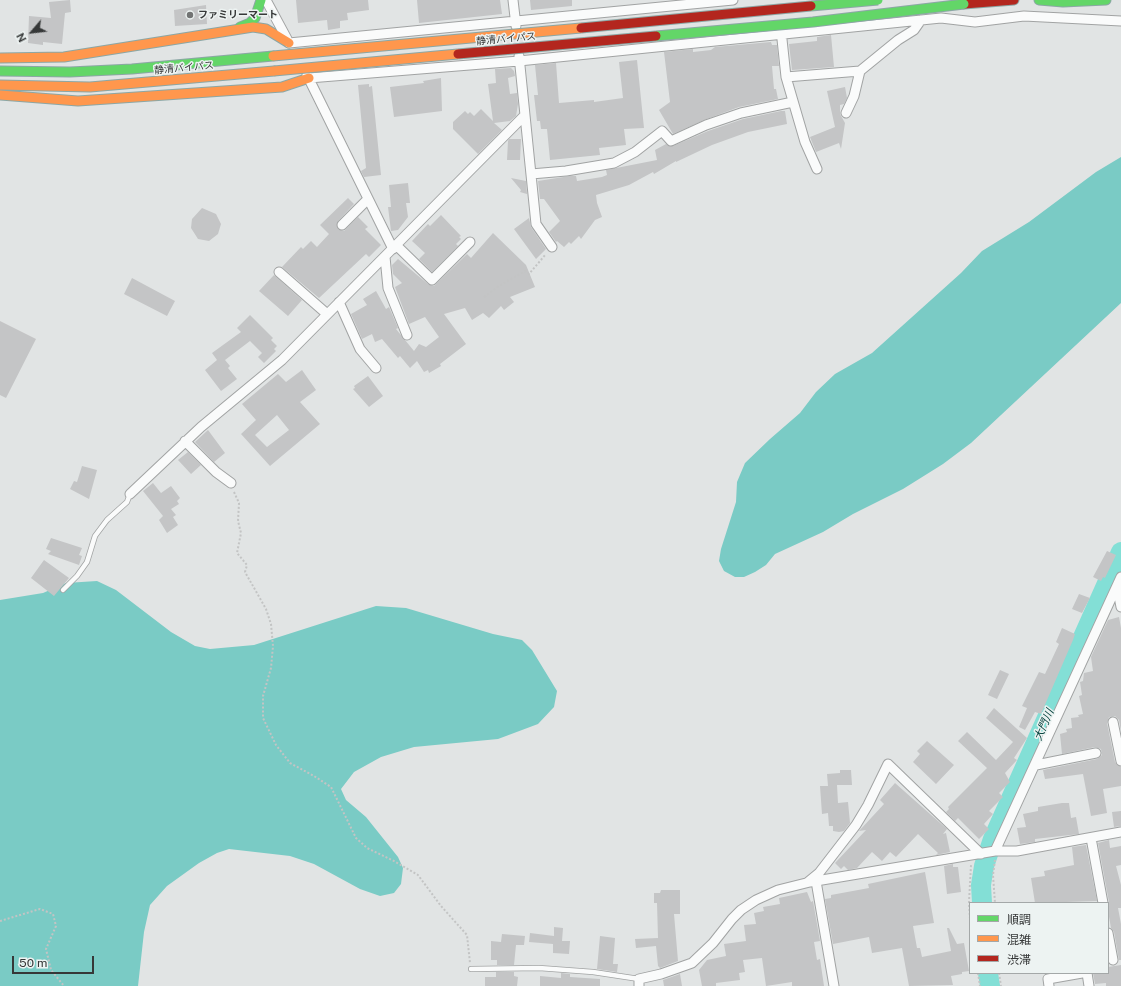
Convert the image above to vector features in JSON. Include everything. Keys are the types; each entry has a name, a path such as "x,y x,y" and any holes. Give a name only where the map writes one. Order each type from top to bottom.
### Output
{"highway":[{"path":"238,28 250,23 255,18 261,0"},
{"name":"静清バイパス","path":"0,71 70,72 132,69 878,0"},
{"name":"静清バイパス","path":"0,84 90,87 813,22 964,4 1014,0"},
{"path":"1039,0 1063,2 1106,0"},
{"path":"0,58 64,57 100,53 238,28 260,27 289,42"},
{"path":"0,95 78,101 282,87 309,78"}],"street":[{"path":"266,0 309,78 368,199 394,247 432,280 470,242"},
{"path":"513,0 536,224 552,247"},
{"path":"289,42 733,0"},
{"path":"778,0 786,78 805,142 817,169"},
{"path":"309,78 520,61 941,18 974,22 1024,16 1121,21"},
{"path":"786,78 860,71 898,40 914,30 921,20"},
{"path":"846,113 854,96 860,71"},
{"path":"531,174 566,171 614,163 635,152 662,131 671,142 706,125 741,113 793,102"},
{"path":"130,494 155,473 185,441 282,360 525,115"},
{"path":"342,225 368,199"},
{"path":"385,257 388,288 407,335"},
{"path":"279,272 327,314"},
{"path":"339,302 360,349 376,368"},
{"path":"185,441 216,472 231,483"},
{"path":"1119,582 1121,607"},
{"path":"995,851 1036,765 1119,582"},
{"path":"1113,722 1121,761"},
{"path":"1036,765 1096,753"},
{"path":"804,884 812,880 819,873 856,825 868,805 888,764 977,854"},
{"path":"639,983 692,963 713,943 741,910 756,900 778,890 816,881 995,851 1017,851 1121,832"},
{"path":"1091,838 1103,902"},
{"path":"816,881 834,986"},
{"path":"1109,938 1113,960"},
{"path":"1049,986 1048,979 1076,974"},
{"path":"1087,974 1089,986"}],"lane":[{"path":"63,590 77,576 87,562 95,536 107,520 127,502 130,494"},
{"path":"471,969 539,968 593,972 639,983"}],"path":[{"path":"484,297 518,275 525,272 529,274 552,247"},
{"path":"231,483 239,503 238,521 241,533 237,553 247,565 245,572 266,608 271,624 273,646 271,668 263,696 263,718 276,745 290,763 331,787 356,838 367,848 394,861 418,876 467,935 471,969"},
{"path":"995,851 993,876 995,902"},
{"path":"970,902 969,884 977,854"},
{"path":"0,921 40,909 53,914 56,926 46,948 51,970 64,986"},
{"path":"978,974 980,986"},
{"path":"999,974 1001,986"}],"shaded area":[{"path":"1121,157 1121,303 971,443 943,464 903,489 853,514 823,532 775,554 766,565 755,572 744,577 735,577 724,571 719,561 721,549 736,502 737,482 745,463 800,413 816,392 835,374 872,353 961,273 982,251 1029,222 1096,172"},
{"path":"97,581 116,590 171,632 195,646 210,649 254,645 376,606 406,608 493,634 522,640 532,650 557,691 554,707 538,724 498,739 414,747 381,757 354,772 341,789 346,800 366,817 398,857 403,868 401,884 394,893 380,896 360,889 314,864 290,856 229,849 217,853 199,863 167,886 150,905 144,932 138,986 0,986 0,600 43,593 66,583"}],"building":[{"path":"70,0 71,12 65,13 62,44 43,42 43,45 28,43 29,16 51,18 49,2"},
{"path":"296,0 368,0 369,10 347,13 348,20 340,21 340,28 328,30 327,20 298,23"},
{"path":"417,0 500,0 502,14 419,23"},
{"path":"530,0 572,0 572,6 531,10"},
{"path":"206,5 207,24 175,26 174,10"},
{"path":"831,35 834,67 792,70 789,44 817,41 817,37"},
{"path":"771,42 772,45 777,45 779,66 772,66 774,89 776,89 778,99 739,107 704,120 673,134 659,110 670,102 664,52 693,49 693,52 711,50 715,47"},
{"path":"637,60 644,128 624,129 626,145 599,148 600,155 550,160 547,129 541,129 540,121 537,121 534,95 538,95 535,65 556,63 559,103 594,100 594,102 623,98 619,62"},
{"path":"511,68 514,71 515,76 508,78 510,94 517,93 518,104 516,116 510,121 494,123 502,130 478,154 453,129 453,122 465,111 468,114 470,112 474,116 481,109 493,121 488,84 496,83 495,69"},
{"path":"441,78 442,111 394,117 390,87 424,83 423,81"},
{"path":"369,84 369,87 372,86 381,175 364,177 361,171 366,168 358,85"},
{"path":"845,87 847,98 844,104 840,105 840,114 845,123 841,149 839,143 816,152 810,137 835,127 827,91"},
{"path":"785,111 787,124 748,132 712,145 676,161 654,174 653,172 629,185 596,195 602,217 595,220 581,239 579,236 571,244 569,242 564,247 557,241 556,242 549,232 560,221 544,199 540,199 538,181 570,176 576,176 577,181 602,177 607,175 606,170 657,160 655,150 666,144 673,146 708,131 743,119"},
{"path":"509,139 521,139 520,160 507,160"},
{"path":"511,178 526,181 527,194 520,192 521,190"},
{"path":"408,183 410,203 406,203 408,217 398,230 391,231 388,207 391,207 389,185"},
{"path":"348,198 354,204 338,221 338,229 344,231 358,217 368,227 365,229 381,245 369,257 366,254 319,298 282,267 301,247 303,249 311,241 317,247 329,234 320,225"},
{"path":"202,208 216,214 221,224 218,234 209,241 198,239 191,228 192,219"},
{"path":"441,215 461,236 459,237 461,239 456,244 458,246 432,272 419,259 425,253 412,241 428,224 430,226"},
{"path":"529,218 531,227 546,249 536,259 514,229"},
{"path":"493,233 526,265 535,287 510,297 514,302 504,310 501,306 489,318 483,313 472,320 465,308 444,314 466,344 440,364 441,366 429,373 428,370 424,372 417,361 410,368 400,356 398,358 382,339 375,342 372,334 362,339 351,314 367,305 363,299 376,291 386,309 389,307 398,328 396,329 414,351 419,344 426,347 439,337 425,317 409,324 395,287 402,283 393,274 392,265 398,259 428,284 434,286 467,254 471,258"},
{"path":"274,275 302,300 288,316 259,291"},
{"path":"132,278 175,301 167,316 124,294"},
{"path":"250,315 273,338 271,340 277,346 274,349 276,351 264,363 258,357 262,353 250,341 225,360 230,366 228,368 237,379 221,391 205,370 217,360 212,353 241,332 237,328"},
{"path":"0,321 36,339 6,398 0,395"},
{"path":"302,370 316,390 300,402 320,424 270,466 241,434 256,420 242,404 278,374 286,382","holes":["277,415 289,430 267,447 255,435"]},
{"path":"368,376 383,396 369,407 353,389 355,388 354,386"},
{"path":"208,430 225,453 214,462 195,442"},
{"path":"188,452 201,465 191,474 178,460"},
{"path":"82,466 97,470 89,499 70,489 74,481 77,482"},
{"path":"153,483 161,493 171,486 180,498 177,501 179,504 171,509 176,515 173,517 178,525 167,533 159,520 163,516 143,491"},
{"path":"51,538 82,548 79,555 82,556 79,565 48,554 51,551 46,549"},
{"path":"1107,551 1116,555 1105,578 1103,577 1101,581 1093,577"},
{"path":"44,560 69,578 54,596 31,578"},
{"path":"1079,594 1090,598 1082,613 1072,609"},
{"path":"1119,617 1121,628 1121,731 1119,720 1115,716 1109,717 1107,723 1115,762 1121,767 1121,786 1103,789 1107,813 1091,816 1083,774 1045,779 1043,770 1097,759 1102,755 1101,749 1095,747 1062,754 1060,734 1067,732 1066,729 1072,728 1071,718 1079,717 1078,715 1083,714 1079,696 1082,695 1080,682 1083,681 1084,673 1093,671 1091,657 1108,620"},
{"path":"1062,628 1075,634 1073,640 1041,714 1035,712 1025,730 1019,727 1027,708 1022,706 1039,672 1045,674 1059,644 1056,642"},
{"path":"1000,670 1009,674 997,699 988,695"},
{"path":"994,708 1027,738 1014,758 1017,760 1005,773 1010,782 999,793 1003,797 989,811 993,814 984,824 989,829 979,839 958,818 955,821 946,812 949,809 948,807 987,768 958,741 967,732 996,760 1013,742 986,718"},
{"path":"927,741 954,765 936,784 913,762 920,754 917,751"},
{"path":"840,770 851,770 852,785 837,785 838,803 848,802 850,823 844,831 839,832 833,831 833,826 829,826 828,813 822,814 820,786 828,786 827,774 840,773"},
{"path":"895,783 947,829 943,834 946,833 950,852 936,855 938,853 918,834 896,857 890,852 882,861 872,852 857,868 848,870 844,866 841,869 835,863 866,830 859,831 884,804 880,800"},
{"path":"1069,803 1071,818 1076,817 1079,834 1035,839 1035,842 1020,844 1017,828 1026,827 1023,814 1038,811 1038,807"},
{"path":"1121,811 1121,826 1114,827 1112,812"},
{"path":"1109,840 1110,848 1121,846 1121,865 1116,866 1121,885 1121,908 1118,908 1121,924 1121,960 1119,960 1114,932 1111,928 1109,902 1098,843"},
{"path":"1086,845 1097,901 1035,902 1031,878 1045,876 1044,871 1074,865 1072,847"},
{"path":"953,864 953,867 958,867 961,892 947,894 944,866"},
{"path":"925,872 934,923 913,926 917,948 920,948 922,957 951,951 947,928 949,928 957,944 964,943 969,971 951,976 953,985 909,986 902,948 872,953 869,937 833,944 825,899 831,898 831,895 869,888 868,884"},
{"path":"661,890 680,890 680,914 674,914 678,961 660,968 658,966 656,946 636,948 635,939 658,938 657,903 654,903 654,893 660,893"},
{"path":"807,892 811,902 813,901 820,941 814,942 817,960 820,959 824,986 792,986 792,982 766,986 762,958 743,960 745,972 739,973 740,980 716,983 716,986 702,986 699,970 707,960 726,956 724,944 746,941 744,925 756,924 754,913 764,911 763,907 780,904 779,898"},
{"path":"554,927 563,928 562,941 570,941 569,954 553,953 553,944 529,942 530,933 554,936"},
{"path":"502,934 525,936 524,945 516,945 514,965 497,965 497,960 491,960 491,941 501,942"},
{"path":"600,936 615,938 613,964 618,964 617,972 597,969"},
{"path":"1121,965 1121,986 1106,986 1106,983 1095,984 1093,974 1109,974 1109,967"},
{"path":"496,972 514,972 514,976 518,977 517,986 485,986 485,977 496,977"},
{"path":"561,973 570,974 570,977 600,979 600,986 540,986 540,976 561,978"},
{"path":"680,974 682,986 664,986 663,980"}],"waterway":[{"name":"大門川","path":"982,902 981,885 984,866 993,839 1121,552"},
{"name":"大門川","path":"988,974 990,986"}],"traffic: fast":[{"path":"240,27 250,23 255,18 261,0"},
{"path":"811,6 878,0"},
{"path":"1039,0 1063,2 1106,0"},
{"path":"656,36 813,22 964,4"},
{"path":"0,71 70,72 132,69 273,56"}],"traffic: slow":[{"path":"0,58 64,57 253,27 266,29 289,43"},
{"path":"273,56 581,28"},
{"path":"274,71 458,54"},
{"path":"0,85 90,87 274,71"},
{"path":"0,95 78,101 282,87 309,78"}],"traffic: jam":[{"path":"964,4 1014,0"},
{"path":"581,28 811,6"},
{"path":"458,54 656,36"}],"place":[{"name":"ファミリーマート","path":"190,15"}]}
